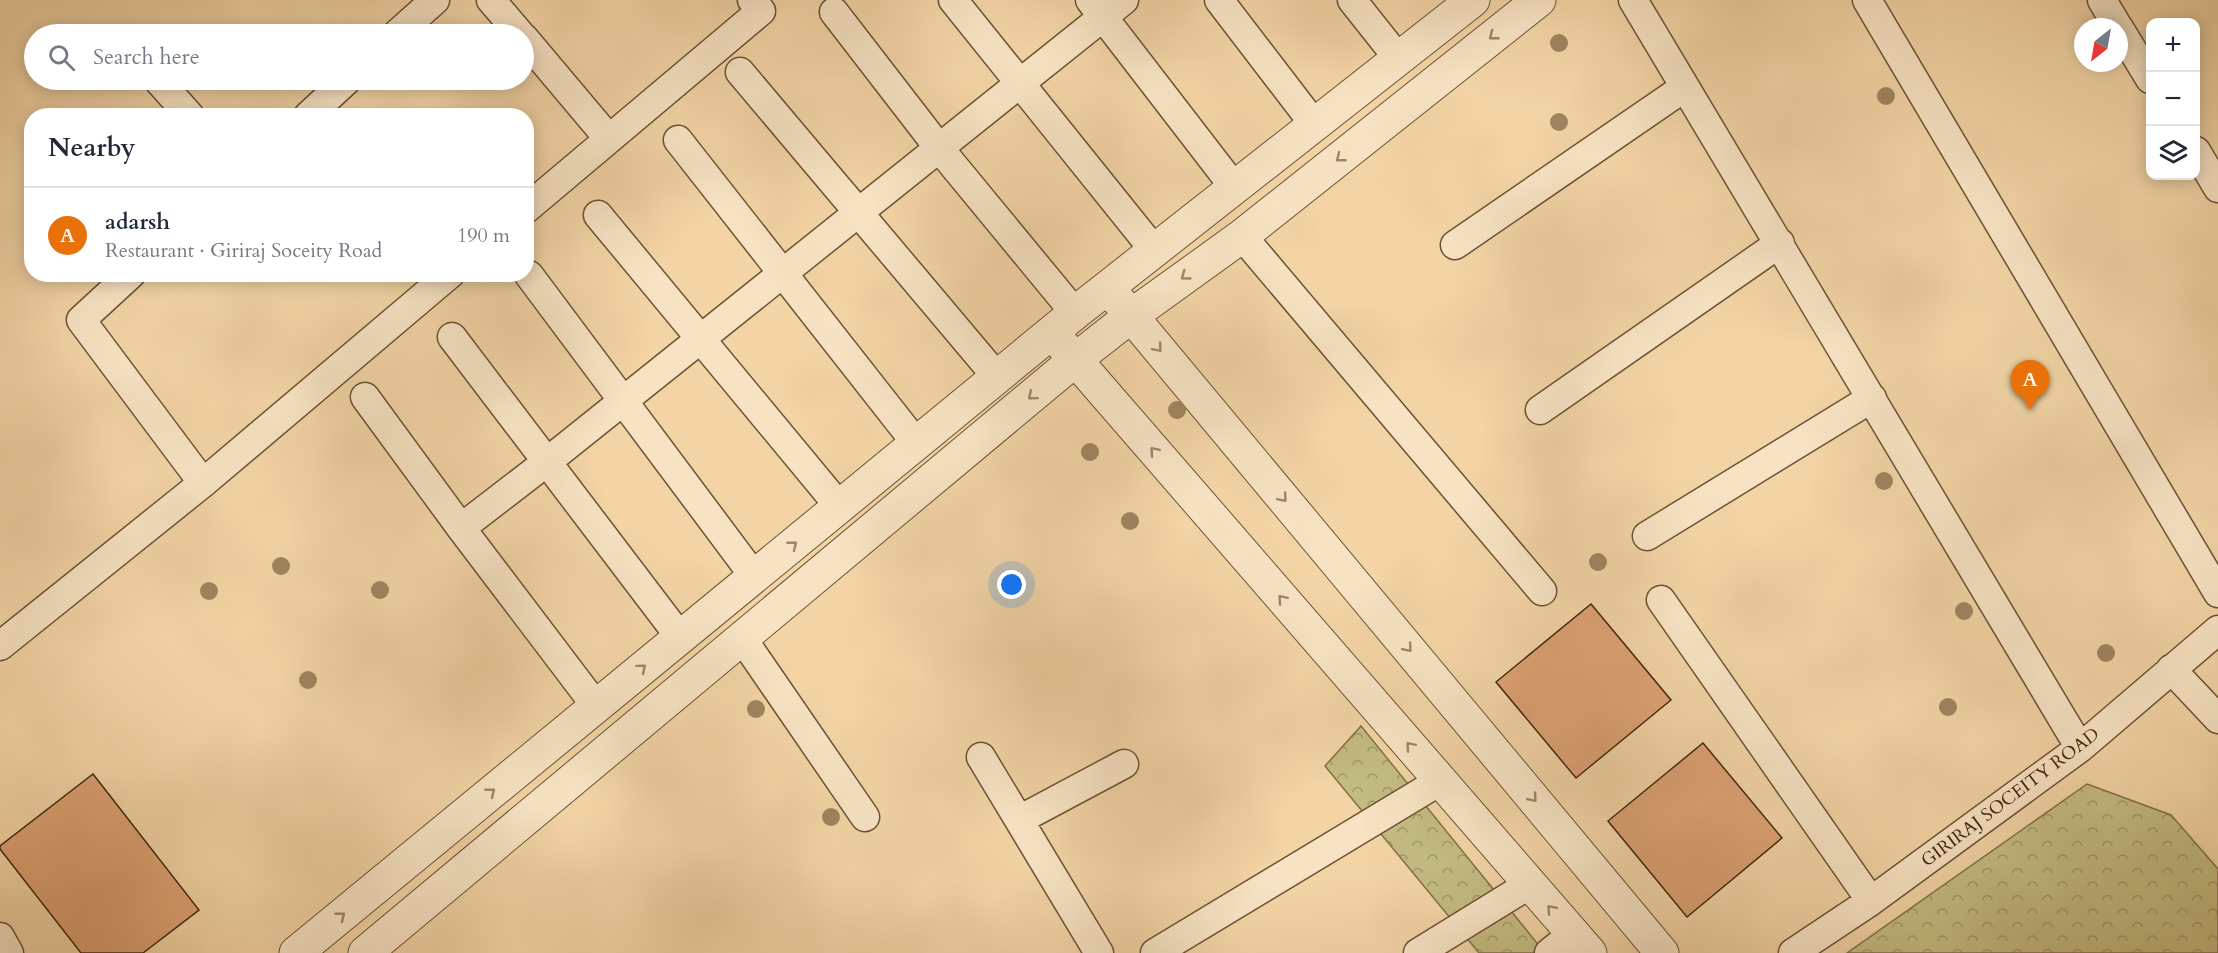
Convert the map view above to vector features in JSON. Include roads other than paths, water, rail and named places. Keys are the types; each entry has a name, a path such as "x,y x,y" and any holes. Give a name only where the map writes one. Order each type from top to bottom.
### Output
{"street":[{"path":"408,24 435,0"},
{"path":"491,0 511,24"},
{"path":"953,0 1154,250"},
{"path":"1219,0 1314,124"},
{"path":"1352,0 1398,58"},
{"path":"296,953 1063,322 1473,0"},
{"path":"365,953 1075,360 1131,315 1242,236 1539,0"},
{"path":"1634,0 2080,748"},
{"path":"1867,0 2218,593"},
{"path":"2102,0 2113,18"},
{"path":"534,202 763,4"},
{"path":"460,528 548,462 1019,84 1106,6 1234,187"},
{"path":"834,12 939,148 1063,322 1075,360 1530,884 1571,947"},
{"path":"2128,42 2147,72"},
{"path":"534,50 609,139"},
{"path":"740,72 997,377"},
{"path":"1455,245 1685,87"},
{"path":"167,90 183,108"},
{"path":"317,108 336,90"},
{"path":"678,140 784,272 916,443"},
{"path":"2200,158 2218,188"},
{"path":"598,215 839,506"},
{"path":"1242,236 1542,591"},
{"path":"1540,410 1780,243"},
{"path":"534,280 754,576"},
{"path":"123,282 81,320 203,483"},
{"path":"0,645 203,483 441,282"},
{"path":"1107,288 1662,953"},
{"path":"453,337 680,637"},
{"path":"365,397 460,528 596,706"},
{"path":"1647,536 1872,398"},
{"path":"1661,600 1871,901"},
{"name":"GIRIRAJ SOCEITY ROAD","path":"1793,953 1871,901 2080,748 2218,630"},
{"path":"742,638 865,817"},
{"path":"2171,669 2218,718"},
{"path":"981,757 1099,953"},
{"path":"1019,820 1124,764"},
{"path":"1155,953 1440,781"},
{"path":"1418,953 1530,884"},
{"path":"0,937 9,953"}],"place":[{"name":"adarsh","path":"2030,410"}]}
